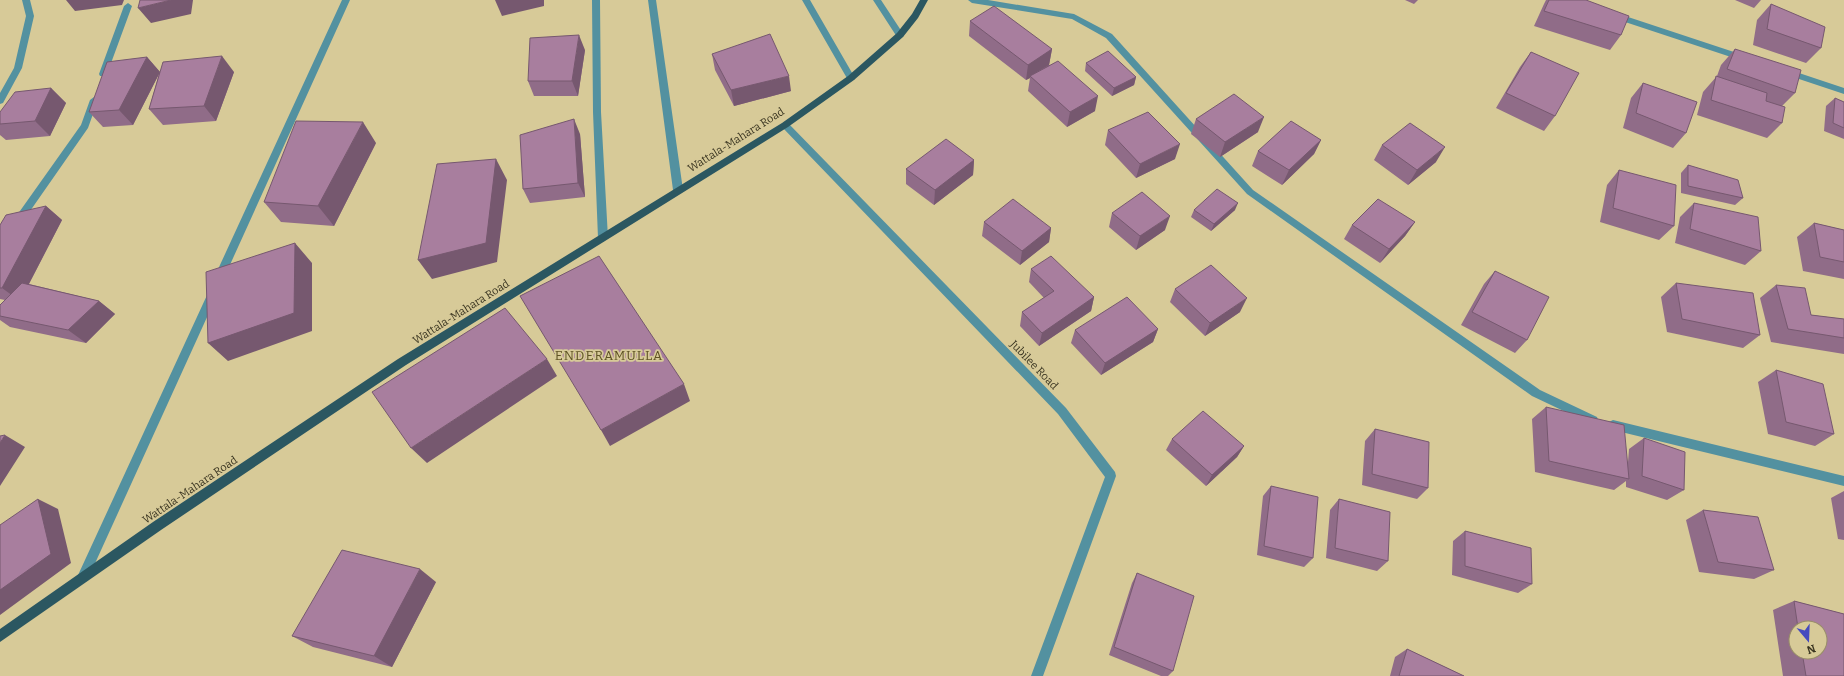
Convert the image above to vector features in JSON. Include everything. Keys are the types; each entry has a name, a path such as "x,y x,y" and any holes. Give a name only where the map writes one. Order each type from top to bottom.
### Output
{"main road":[{"name":"Wattala-Mahara Road","path":"0,636 83,577 402,362 785,125 851,78 900,34 915,16 924,0"}],"street":[{"path":"0,101 18,68 30,16 26,0"},
{"path":"83,577 346,0"},
{"path":"596,0 597,112 603,238"},
{"path":"652,0 678,190"},
{"path":"806,0 851,78"},
{"path":"877,0 900,34"},
{"path":"972,0 1074,17 1109,36 1250,192 1536,393 1591,420 1844,481"},
{"path":"13,228 84,126 128,6"},
{"path":"1604,12 1754,61"},
{"path":"1777,68 1844,91"},
{"name":"Jubilee Road","path":"785,125 1062,411 1111,476 1037,676"}],"building":[{"path":"140,0 171,0 138,8"},
{"path":"1549,0 1586,0 1629,16 1621,35 1544,11"},
{"path":"1771,4 1825,27 1821,48 1767,29"},
{"path":"994,6 1052,49 1028,65 970,21"},
{"path":"770,34 789,76 731,90 712,54"},
{"path":"579,35 572,81 528,81 530,38"},
{"path":"1735,49 1801,70 1795,93 1727,69"},
{"path":"1108,51 1136,77 1114,88 1086,63"},
{"path":"1531,52 1579,73 1555,116 1506,93"},
{"path":"222,56 204,106 149,109 163,62"},
{"path":"147,57 119,110 89,112 107,62"},
{"path":"1058,61 1098,96 1070,112 1030,76"},
{"path":"1716,76 1767,93 1766,101 1785,107 1782,123 1711,100"},
{"path":"1643,83 1697,102 1686,133 1636,113"},
{"path":"51,88 35,121 0,124 0,112 15,92"},
{"path":"1234,94 1264,117 1225,142 1196,119"},
{"path":"1835,98 1844,102 1844,128 1833,123"},
{"path":"1148,112 1180,144 1140,164 1108,130"},
{"path":"574,119 578,183 523,189 520,135"},
{"path":"296,121 363,122 318,206 264,202"},
{"path":"1291,121 1321,140 1289,170 1258,151"},
{"path":"1410,123 1445,147 1417,170 1382,145"},
{"path":"946,139 974,160 935,190 906,169"},
{"path":"496,159 486,243 418,260 437,164"},
{"path":"1688,165 1738,180 1743,198 1688,186"},
{"path":"1619,170 1676,185 1674,226 1613,208"},
{"path":"1217,189 1238,203 1214,224 1194,210"},
{"path":"1142,192 1170,216 1140,236 1112,213"},
{"path":"1013,199 1051,228 1022,251 984,222"},
{"path":"1378,199 1415,222 1389,249 1352,225"},
{"path":"1694,203 1758,217 1761,251 1690,229"},
{"path":"46,206 2,288 0,288 0,225 6,215"},
{"path":"1814,223 1844,230 1844,262 1820,257"},
{"path":"295,243 294,313 208,343 206,272"},
{"path":"599,256 684,384 601,430 520,296"},
{"path":"1051,256 1094,297 1042,333 1022,312 1054,291 1031,269"},
{"path":"1211,265 1247,298 1210,323 1175,289"},
{"path":"1495,271 1549,297 1527,340 1472,312"},
{"path":"22,283 99,301 68,330 0,316 0,305"},
{"path":"1676,283 1753,293 1760,335 1682,319"},
{"path":"1776,285 1805,288 1811,315 1844,319 1844,338 1788,329"},
{"path":"1127,297 1158,329 1105,363 1075,330"},
{"path":"505,308 547,359 411,448 372,392"},
{"path":"1776,370 1823,384 1834,434 1786,422"},
{"path":"1546,407 1624,425 1629,479 1549,461"},
{"path":"1203,411 1244,446 1212,475 1172,439"},
{"path":"1375,429 1429,442 1428,488 1372,474"},
{"path":"5,435 0,443 0,436"},
{"path":"1644,438 1685,452 1684,490 1642,476"},
{"path":"1271,486 1318,497 1313,558 1264,546"},
{"path":"38,499 51,554 0,590 0,525"},
{"path":"1339,499 1390,512 1388,561 1335,548"},
{"path":"1703,510 1758,517 1774,570 1718,562"},
{"path":"1465,531 1531,548 1532,584 1465,566"},
{"path":"342,550 420,569 374,656 292,636"},
{"path":"1137,573 1194,596 1173,671 1114,647"},
{"path":"1794,601 1844,614 1844,676 1806,676 1803,660 1828,660 1828,620 1797,620"},
{"path":"1407,649 1464,676 1399,676"}],"district":[{"name":"ENDERAMULLA","path":"609,355"}]}
